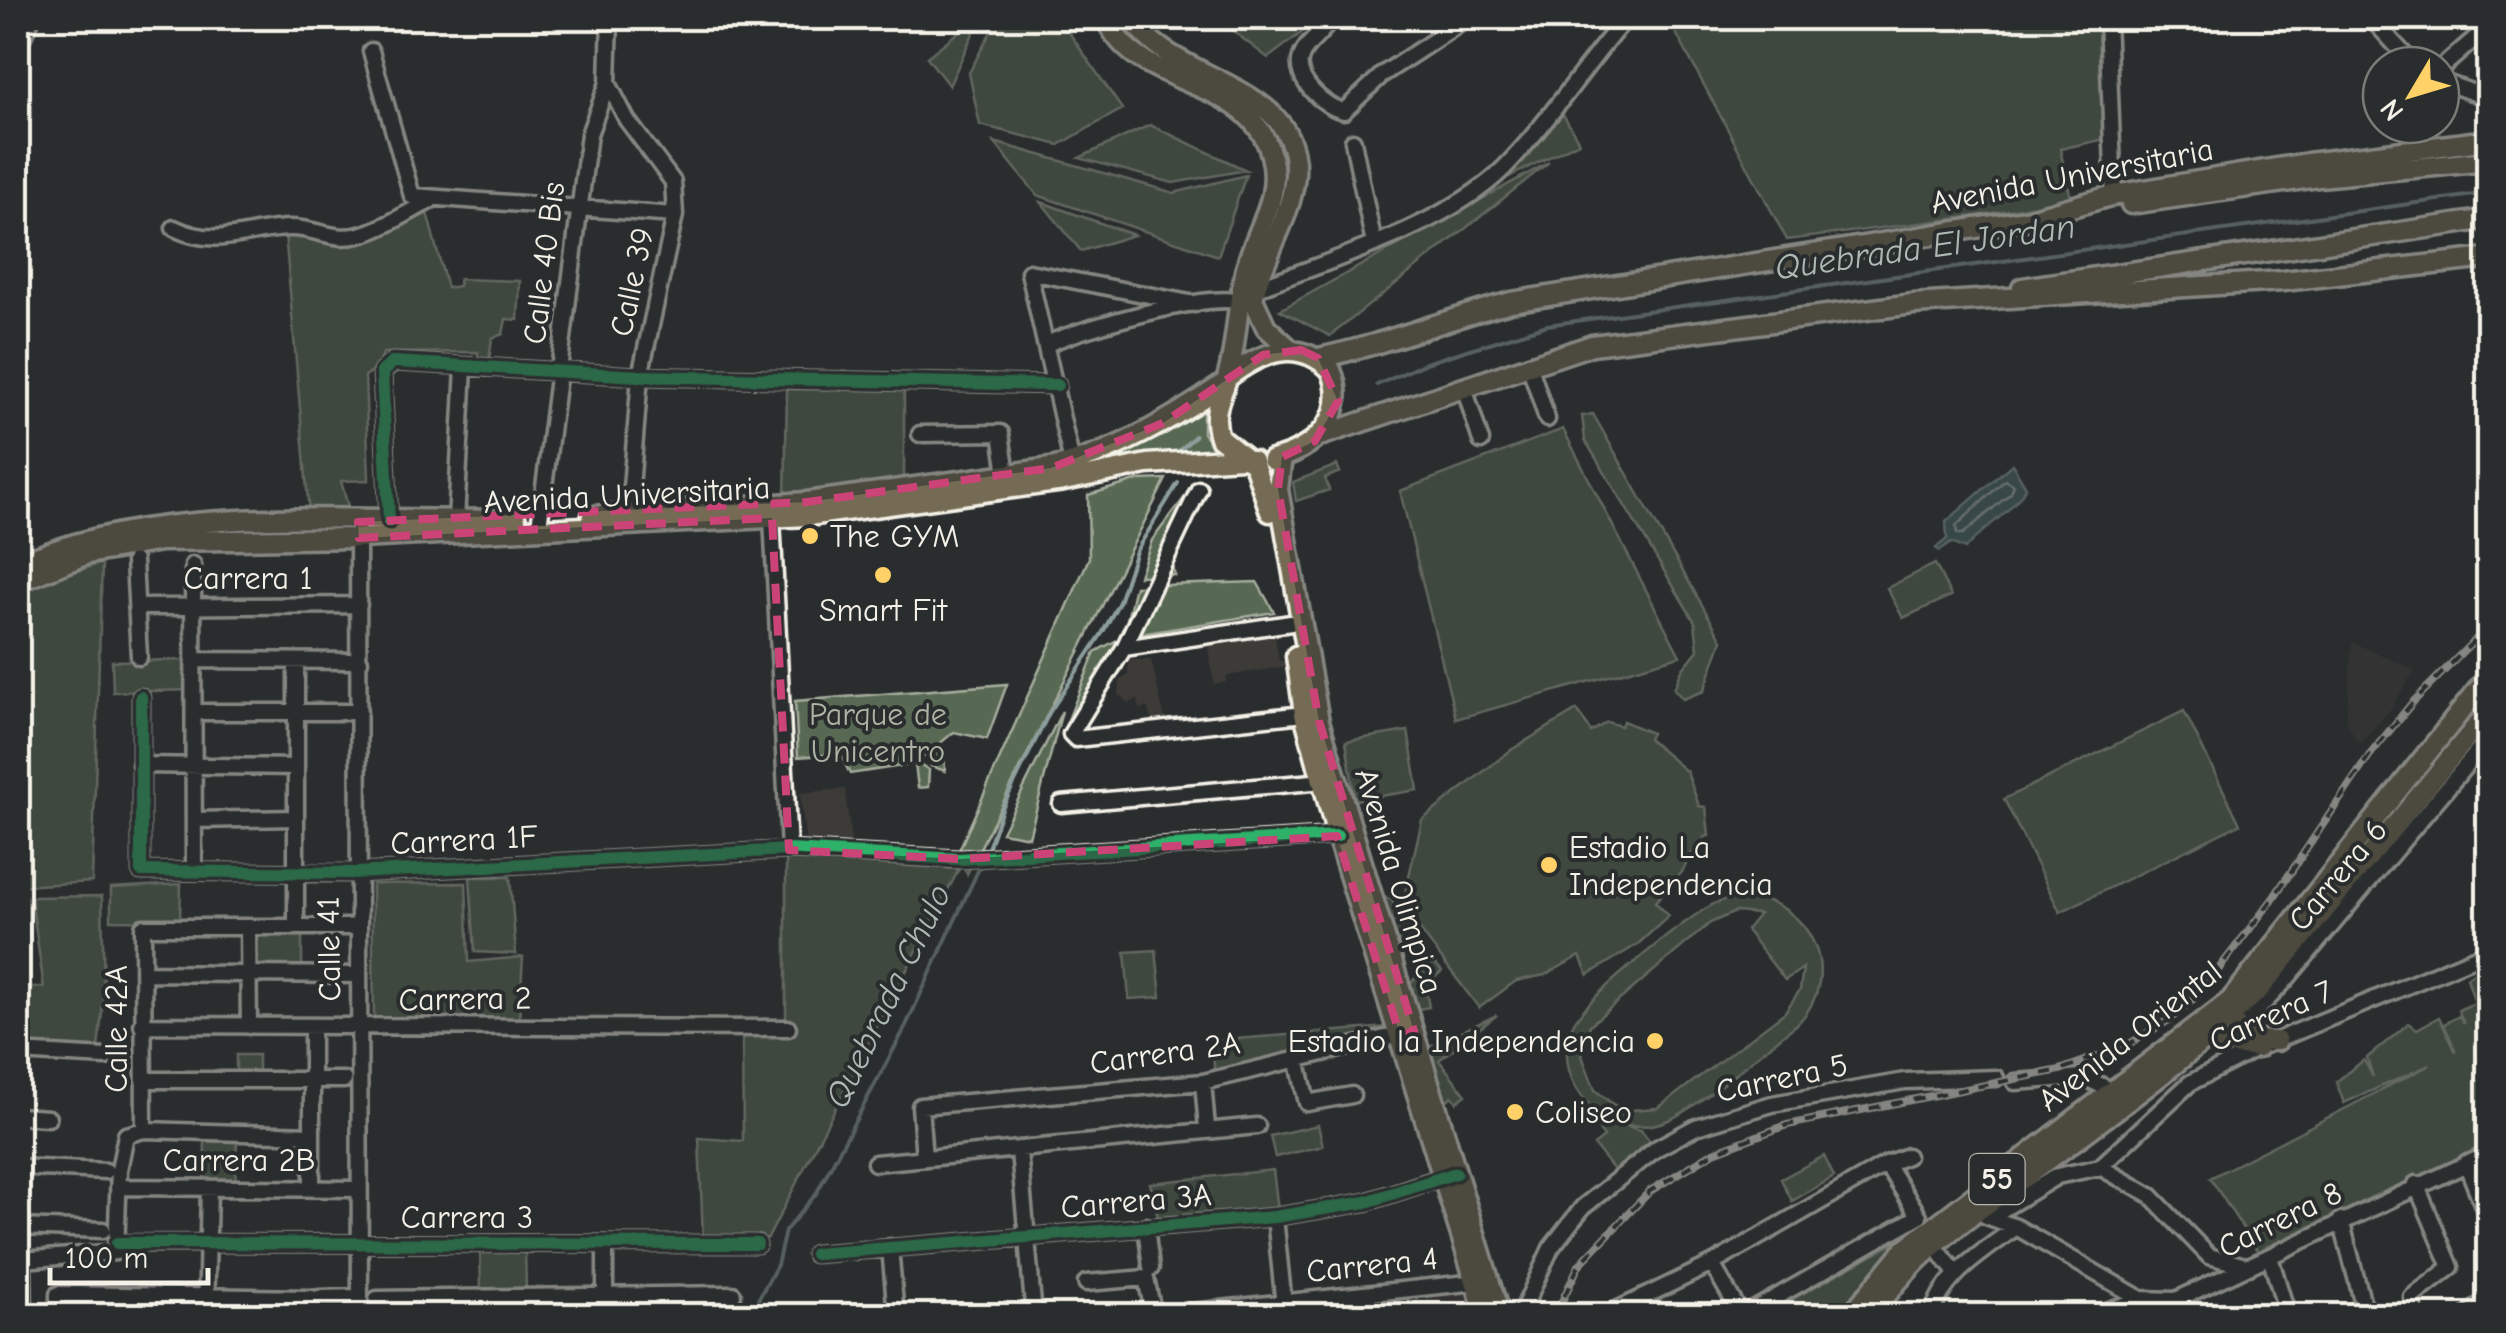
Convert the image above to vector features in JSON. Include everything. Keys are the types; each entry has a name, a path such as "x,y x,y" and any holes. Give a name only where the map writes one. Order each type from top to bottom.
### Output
{"main road":[{"path":"1106,18 1126,51 1242,108 1262,132 1272,157 1274,198 1249,258 1248,296 1258,316 1292,350"},
{"path":"1132,18 1160,50 1260,103 1279,123 1292,147 1295,171 1288,209 1248,296 1214,409 1223,444 1247,459 1282,457 1320,436 1592,346 1913,304 2488,218"},
{"name":"Avenida Universitaria","path":"1318,358 1511,302 2026,220 2114,195 2308,163 2488,140"},
{"path":"2026,220 2319,176 2488,161"},
{"path":"1913,304 2283,281 2488,258"},
{"path":"1225,382 1263,355 1292,350 1318,358 1331,370 1338,401 1320,436"},
{"name":"Avenida Universitaria","path":"18,565 79,540 187,523 358,530 390,521 540,518 807,502 1007,474 1072,463 1163,423 1225,382"},
{"name":"Avenida Olimpica","path":"1282,457 1278,490 1319,721 1407,1033 1500,1316"},
{"name":"Avenida Universitaria","path":"18,582 88,554 161,541 358,530 772,518 1064,481 1147,464 1247,459"},
{"name":"Avenida Olimpica","path":"1247,459 1266,492 1304,714 1337,836 1407,1033"},
{"name":"Avenida Oriental","path":"1850,1316 1905,1249 2111,1090 2220,1032 2256,973 2488,677"},
{"name":"Avenida Oriental","path":"1872,1316 1899,1278 1933,1244 1981,1216 2220,1032 2261,988 2488,712"},
{"path":"2220,1032 2250,1042 2277,1041"},
{"path":"2220,1032 2258,1048"},
{"name":"Avenida Olimpica","path":"1451,1174 1486,1316"}],"street":[{"path":"18,48 32,18"},
{"name":"Calle 40 Bis","path":"540,518 589,134 608,83 610,18"},
{"path":"1331,18 1300,56 1300,68 1322,100 1334,109 1350,109 1383,74 1468,18"},
{"path":"1046,344 1108,324 1224,297 1248,296 1374,244 1468,195 1502,170 1626,18"},
{"path":"2107,18 2114,195"},
{"path":"2376,20 2397,45"},
{"path":"2461,51 2488,27"},
{"path":"371,51 409,191 416,198 675,215"},
{"name":"Calle 39","path":"608,83 634,131 673,182 675,215 640,376 629,513"},
{"path":"2461,88 2488,98"},
{"path":"1353,140 1374,244"},
{"path":"174,228 194,236 235,239 294,227 340,238 372,231 431,200"},
{"path":"1269,251 1287,269 1299,272"},
{"path":"1072,463 1030,272 1195,304"},
{"path":"390,521 385,366 393,362 640,376 1057,385"},
{"path":"1530,364 1546,419"},
{"path":"456,521 464,367"},
{"path":"1464,388 1481,441"},
{"path":"920,434 998,432 1003,436 1007,474"},
{"path":"1199,489 1124,648 1071,728 1076,739 1304,714"},
{"path":"772,518 789,850"},
{"name":"Calle 41","path":"358,530 360,1316"},
{"path":"134,561 139,658"},
{"path":"194,565 194,871"},
{"name":"Carrera 1","path":"137,606 359,605"},
{"path":"1124,648 1291,624"},
{"path":"194,660 360,661"},
{"path":"296,661 296,927"},
{"path":"141,697 140,765 296,767"},
{"path":"195,712 359,712"},
{"name":"Carrera 6","path":"2220,1032 2488,739"},
{"name":"Carrera 1F","path":"140,765 142,871 356,873 789,850 960,859 1337,836"},
{"path":"1061,804 1324,781"},
{"path":"195,820 296,818"},
{"name":"Calle 42A","path":"144,1130 142,927 248,929"},
{"path":"249,1026 248,929 357,928"},
{"name":"Carrera 7","path":"2100,1167 2190,1082 2258,1048 2488,952"},
{"path":"143,974 357,975"},
{"name":"Carrera 2","path":"142,1025 788,1028"},
{"path":"312,1027 312,1186"},
{"name":"Carrera 2A","path":"924,1158 920,1106 1203,1082 1407,1033"},
{"path":"18,1052 106,1057"},
{"path":"1296,1058 1307,1102 1352,1095"},
{"path":"2015,1082 2083,1077 2111,1090"},
{"name":"Carrera 5","path":"1520,1316 1567,1225 1657,1148 1733,1114 1905,1081 1996,1078"},
{"path":"144,1080 344,1080"},
{"path":"1203,1082 1208,1128"},
{"path":"18,1116 48,1118"},
{"path":"875,1164 1257,1126"},
{"path":"24,1316 20,1290 23,1260 116,1248 118,1187 126,1135 144,1130 312,1135"},
{"path":"1018,1151 1034,1316"},
{"name":"Carrera 8","path":"2092,1316 2142,1299 2176,1300 2416,1184 2488,1154"},
{"path":"1604,1316 1712,1264 1886,1164 1907,1156"},
{"path":"2466,1162 2488,1218"},
{"path":"1712,1264 1743,1316 1918,1216 1886,1164"},
{"path":"18,1167 106,1171"},
{"path":"1981,1216 2057,1176 2100,1167 2152,1196 2209,1256 2249,1267"},
{"name":"Carrera 3A","path":"814,1254 1275,1217 1366,1202 1451,1174"},
{"path":"2415,1316 2412,1297 2452,1268 2416,1184"},
{"name":"Carrera 2B","path":"118,1187 359,1189"},
{"path":"206,1316 209,1188"},
{"path":"1981,1216 2016,1227 2142,1299 2157,1316"},
{"path":"1275,1217 1284,1309"},
{"path":"2341,1220 2366,1316"},
{"path":"1146,1226 1152,1268"},
{"path":"18,1227 104,1230"},
{"path":"1931,1316 1945,1285 1956,1273 2016,1227"},
{"name":"Carrera 3","path":"116,1248 210,1242 757,1244"},
{"path":"1933,1244 1956,1273"},
{"path":"605,1246 605,1316"},
{"path":"890,1247 896,1316"},
{"path":"2270,1257 2288,1316"},
{"path":"1086,1283 1146,1278 1154,1316"},
{"name":"Carrera 4","path":"1154,1316 1284,1309 1477,1282"},
{"path":"58,1316 58,1294 360,1297"},
{"path":"377,1299 486,1308 555,1296 733,1294"},
{"path":"555,1296 555,1316"},
{"path":"302,1316 310,1298"},
{"path":"2466,1316 2488,1298"},
{"path":"2176,1300 2184,1314"}],"highlighted area":[{"path":"1301,350 1318,358 1338,401 1315,441 1282,457 1278,489 1319,721 1414,1031 1400,1035 1337,836 960,859 789,850 772,518 359,538 358,522 807,502 1051,468 1163,423 1263,355"}],"shaded area":[{"path":"1275,636 1279,661 1286,661 1287,666 1226,676 1226,682 1214,684 1208,646"},
{"path":"2352,642 2415,670 2390,710 2359,744 2346,721"},
{"path":"1129,660 1151,660 1165,720 1152,722 1148,708 1139,709 1138,699 1128,703 1119,695 1120,680 1128,675"},
{"path":"845,789 851,841 806,845 800,793"},
{"path":"1474,1292 1480,1315 1429,1315 1427,1298"}],"green space":[{"path":"980,18 949,86 927,57"},
{"path":"998,18 1059,18 1122,109 1059,145 980,125 969,73"},
{"path":"1216,18 1321,18 1268,58"},
{"path":"1668,18 2101,18 2105,139 2060,149 2071,198 1983,215 1787,240"},
{"path":"1563,114 1579,142 1507,178"},
{"path":"1150,125 1246,170 1173,183 1079,158"},
{"path":"994,142 1174,193 1246,175 1218,256 1037,195"},
{"path":"1549,162 1330,336 1280,310"},
{"path":"1041,202 1134,235 1081,251"},
{"path":"425,205 447,288 459,286 459,279 520,281 518,320 506,319 503,334 492,338 489,361 478,362 478,352 383,353 379,367 365,376 369,480 341,481 350,514 309,513 285,233 329,240"},
{"path":"787,389 904,390 904,480 785,498"},
{"path":"1203,407 1203,433 1220,456 1085,472 1084,468 1166,432"},
{"path":"1593,414 1722,640 1704,691 1683,699 1674,689 1682,670 1698,650 1695,622 1585,440 1582,416"},
{"path":"1563,429 1680,656 1456,719 1400,491"},
{"path":"1337,465 1340,472 1325,478 1329,490 1296,501 1293,482"},
{"path":"1166,479 967,874 956,857 1089,558 1088,495 1139,480"},
{"path":"1185,497 1166,552 1175,575 1139,576 1152,540"},
{"path":"102,563 92,882 18,886 18,591"},
{"path":"1935,564 1951,596 1903,618 1887,588"},
{"path":"1257,582 1274,612 1123,637 1135,586"},
{"path":"1119,639 1064,730 1095,652"},
{"path":"191,660 191,690 113,692 112,661"},
{"name":"Parque de Unicentro","path":"1007,684 987,739 954,732 929,752 944,748 945,771 931,766 929,753 916,762 929,770 928,787 918,788 915,764 850,774 840,754 798,757 795,701"},
{"name":"Estadio La Independencia","path":"1577,710 1591,732 1607,722 1621,726 1623,721 1651,733 1648,739 1687,772 1699,806 1706,807 1709,836 1704,837 1703,850 1695,848 1682,872 1655,902 1669,916 1638,944 1588,975 1580,956 1545,975 1516,981 1479,1008 1402,906 1422,820 1511,750"},
{"path":"1062,711 1029,837 1002,832"},
{"path":"2184,711 2240,824 2060,912 2004,799"},
{"path":"1408,731 1418,790 1355,800 1346,741"},
{"path":"786,858 959,869 768,1238 703,1239 699,1138 743,1141 742,1035 786,1035"},
{"path":"470,877 510,877 516,954 475,952"},
{"path":"466,883 469,962 523,957 519,1019 374,1018 372,884"},
{"path":"181,884 180,921 111,920 111,888"},
{"path":"18,895 26,896 30,945 18,945"},
{"path":"102,896 104,995 98,1048 18,1044 18,986 44,988 31,897"},
{"path":"1744,896 1768,901 1788,911 1804,926 1819,964 1819,985 1811,1006 1796,1025 1680,1114 1645,1126 1624,1124 1605,1116 1589,1104 1569,1070 1567,1049 1572,1027 1612,981 1655,945 1708,907","holes":["1735,912 1759,914 1746,930 1785,980 1803,968 1800,990 1785,1012 1658,1108 1631,1110 1614,1105 1595,1090 1582,1056 1590,1025 1710,923"]},
{"path":"1383,897 1391,899 1417,941 1396,955"},
{"path":"255,932 302,932 302,973 255,973"},
{"path":"1156,950 1161,997 1129,999 1125,952"},
{"path":"1434,962 1442,971 1425,986 1429,1007 1414,1010 1411,982"},
{"path":"2481,967 2488,983 2488,1145 2367,1199 2261,1256 2210,1178 2430,1065 2344,1103 2336,1082 2364,1060 2373,1077 2367,1058 2409,1023 2417,1029 2439,1017 2456,1052 2444,1024 2459,1016 2464,1023 2458,1010 2475,1003 2467,978"},
{"path":"1497,1015 1439,1060 1466,1095 1457,1102 1452,1096 1446,1101 1428,1047"},
{"path":"1387,1027 1387,1033 1215,1078 1212,1041"},
{"path":"236,1055 258,1055 258,1074 236,1078"},
{"path":"1601,1119 1641,1130 1650,1141 1614,1170 1594,1145 1604,1137 1593,1121"},
{"path":"1318,1125 1323,1146 1275,1157 1270,1136"},
{"path":"205,1141 237,1142 235,1188 204,1186"},
{"path":"1824,1156 1834,1177 1792,1201 1781,1179"},
{"path":"1273,1170 1278,1210 1158,1217 1150,1183"},
{"path":"1902,1238 1839,1315 1764,1315"},
{"path":"525,1248 526,1290 481,1291 480,1249"}],"water":[{"path":"2012,464 2026,487 2014,504 1965,549 1951,543 1939,551 1936,548 1947,539 1946,522"}],"waterway":[{"name":"Quebrada El Jordan","path":"1377,385 1426,363 1547,325 2488,193"},
{"name":"Quebrada El Jordan","path":"1181,449 1195,436"},
{"name":"Quebrada Chulo","path":"986,854 1003,806 1049,713 1103,632 1119,602 1136,551 1178,483"},
{"name":"Quebrada Chulo","path":"749,1316 777,1265 785,1231 816,1194 903,1032 982,862"}],"railway":[{"path":"1555,1316 1579,1265 1650,1191 1714,1152 1787,1125 2060,1070 2126,1046 2169,1020 2201,992 2272,900 2369,756 2412,703 2488,627"}],"cycle path":[{"path":"389,521 382,372 393,362 640,376 1057,385"},
{"path":"141,697 141,871 356,873 789,850 960,859 1337,836"},
{"path":"815,1254 1275,1217 1366,1202 1456,1173"},
{"path":"117,1243 757,1244"}],"place":[{"name":"The GYM","path":"810,536"},
{"name":"Smart Fit","path":"883,575"},
{"name":"Estadio La Independencia","path":"1549,865"},
{"name":"Estadio la Independencia","path":"1655,1041"},
{"name":"Coliseo","path":"1515,1112"}]}
